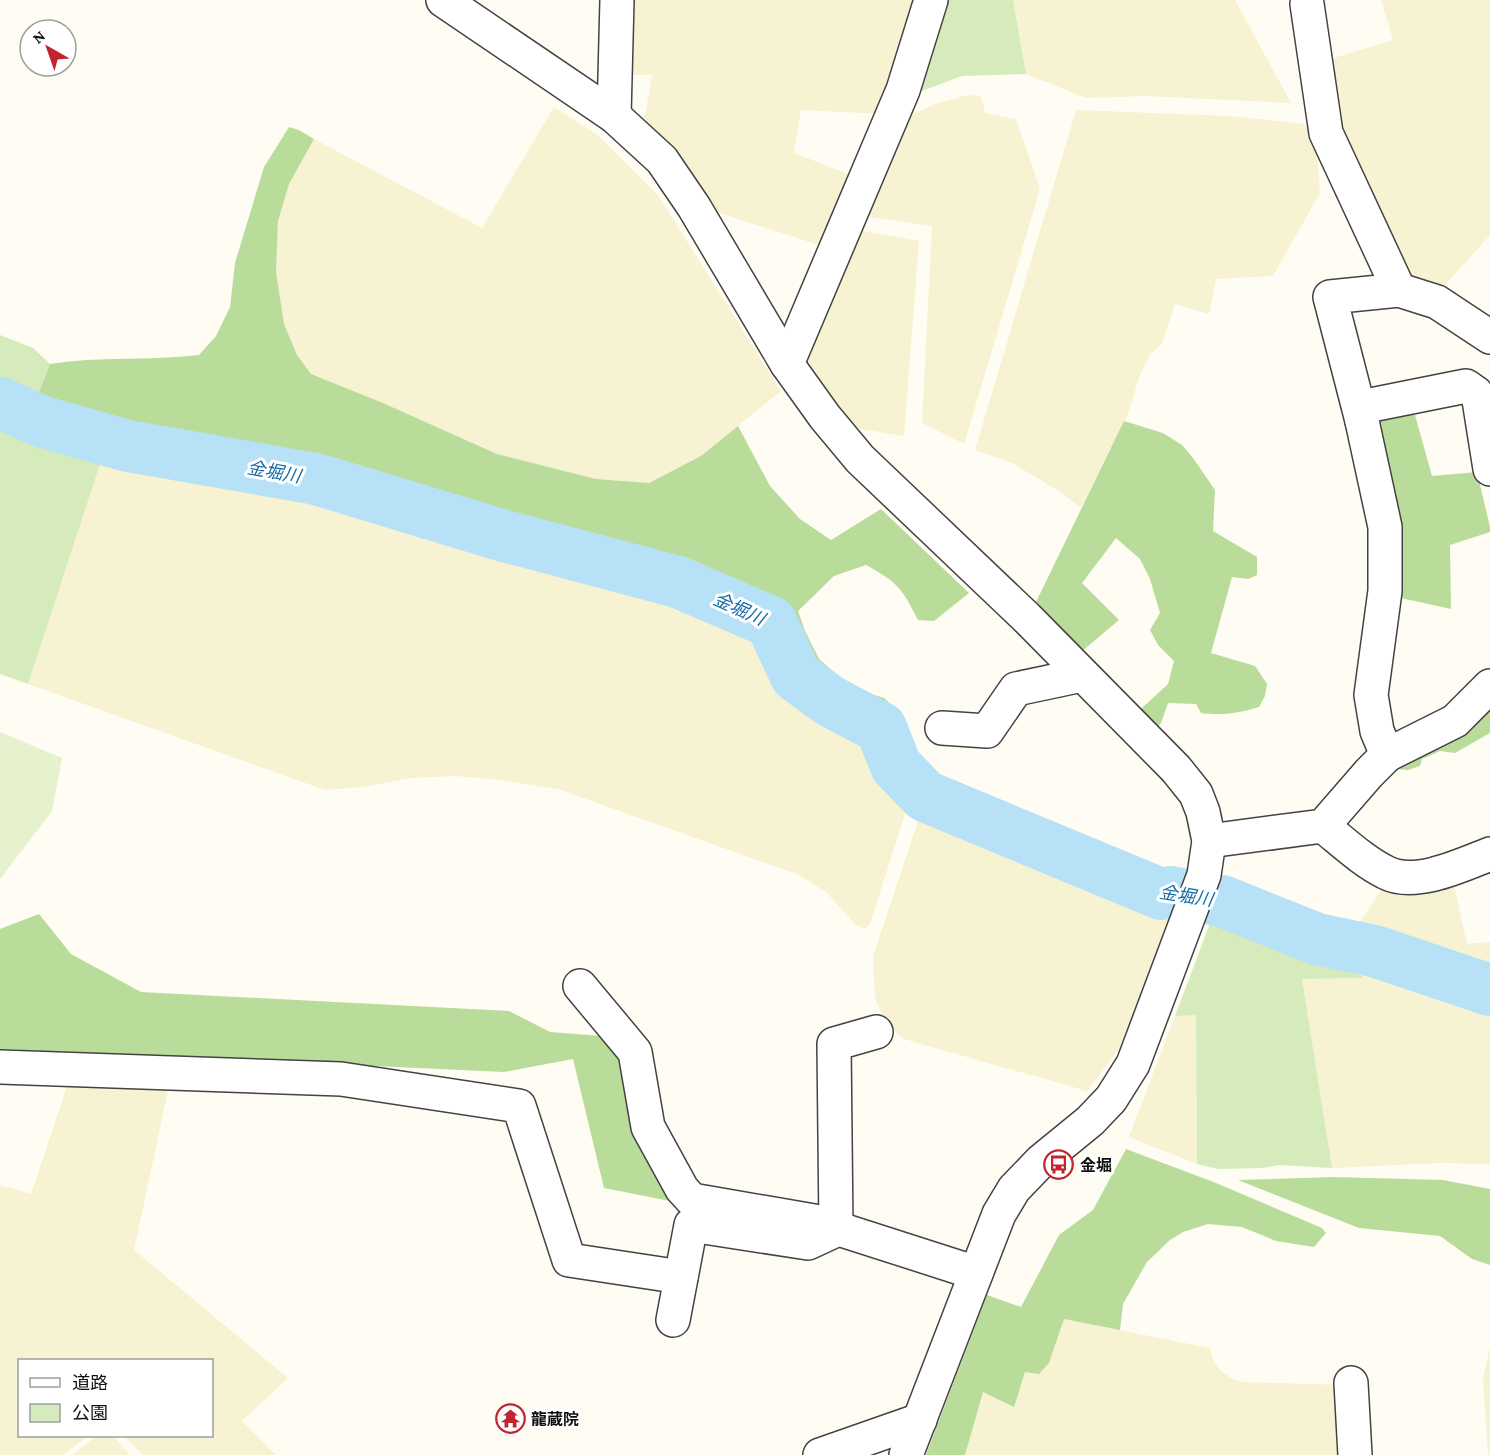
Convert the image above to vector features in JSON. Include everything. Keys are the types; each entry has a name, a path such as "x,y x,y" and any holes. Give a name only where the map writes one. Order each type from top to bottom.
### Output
{"street":[{"path":"443,0 614,116 662,160 694,207 787,364 825,417 860,459 1027,618 1176,769 1196,794 1203,812 1209,841 1204,875 1133,1064 1111,1099 1090,1121 1041,1161 1014,1189 999,1214 906,1455"},
{"path":"614,116 617,0"},
{"path":"787,364 903,90 931,0"},
{"path":"1306,4 1326,133 1400,290"},
{"path":"1387,756 1377,731 1371,695 1385,591 1384,526 1362,421 1330,297 1400,290 1437,302 1490,337"},
{"path":"1362,421 1364,412 1371,405 1466,386 1476,393 1479,400 1490,469"},
{"path":"942,728 987,730 1016,689 1082,675"},
{"path":"1209,841 1323,826 1369,772 1387,756 1455,721 1490,686"},
{"path":"1323,826 1375,866 1389,874 1405,878 1427,876 1490,854"},
{"path":"580,986 635,1052 648,1127 682,1189 692,1200 814,1221 836,1230 976,1273"},
{"path":"836,1230 834,1044 876,1032"},
{"path":"0,1067 340,1079 519,1106 569,1260 681,1277"},
{"path":"673,1320 691,1225 808,1243 836,1230"},
{"path":"1351,1383 1355,1455"},
{"path":"820,1455 920,1420"}],"shaded area":[{"path":"632,0 921,0 884,114 801,110 794,153 856,177 825,247 707,209 641,126 652,75 631,75"},
{"path":"1013,0 1235,0 1291,103 1146,96 1086,98 1026,74"},
{"path":"1381,0 1490,0 1490,235 1437,294 1404,275 1333,134 1324,61 1393,40"},
{"path":"968,95 981,96 985,113 1016,119 1040,189 964,444 922,423 932,226 861,216 901,121 932,105"},
{"path":"554,107 599,136 658,195 781,391 701,456 649,483 596,479 497,454 383,403 311,374 297,355 284,324 276,272 278,221 289,184 314,139 482,228"},
{"path":"1076,110 1229,116 1305,124 1316,139 1320,193 1273,276 1216,279 1209,314 1175,304 1162,344 1150,354 1140,375 1128,413 1081,508 1060,492 1014,464 975,450"},
{"path":"851,229 919,241 904,436 850,427 804,362"},
{"path":"104,452 132,460 307,486 501,548 672,586 758,621 792,680 808,702 875,733 898,781 911,795 870,924 862,928 855,924 826,892 799,875 558,789 455,776 411,778 362,787 325,790 28,684"},
{"path":"924,803 1158,902 1177,899 1120,1048 1087,1091 904,1039 890,1027 883,1016 875,998 873,956"},
{"path":"1453,881 1467,944 1490,942 1490,984 1377,943 1348,939 1387,882"},
{"path":"1358,955 1490,996 1490,1164 1441,1163 1332,1168 1302,979 1361,978"},
{"path":"1196,1014 1197,1164 1129,1137 1175,1016"},
{"path":"68,1083 169,1086 134,1250 288,1378 242,1421 276,1455 143,1455 125,1437 213,1437 213,1359 18,1359 18,1437 87,1437 63,1455 0,1455 0,1185 31,1194"},
{"path":"1064,1319 1210,1348 1214,1362 1221,1371 1243,1382 1342,1385 1346,1455 965,1455 983,1391 1025,1371 1049,1363"},
{"path":"1490,1346 1490,1455 1488,1455 1483,1379"},
{"path":"96,1437 114,1437 130,1455 72,1455"}],"green space":[{"path":"940,0 1013,0 1026,74 962,76 914,94"},
{"path":"289,127 314,139 289,184 278,221 276,272 284,324 297,355 311,374 383,403 497,454 596,479 649,483 701,456 738,426 770,486 800,519 831,540 881,509 969,593 934,621 918,620 898,587 866,565 834,576 798,611 819,659 852,688 884,698 899,712 894,721 886,723 802,673 773,613 678,573 502,528 316,468 122,437 49,413 37,397 50,364 199,355 216,336 230,307 235,263 264,167"},
{"path":"0,335 33,348 50,364 37,397 49,413 41,415 0,397"},
{"path":"1413,408 1432,476 1477,472 1490,527 1490,532 1450,545 1451,609 1392,596 1377,412"},
{"path":"0,413 40,430 104,452 28,684 0,674"},
{"path":"1124,421 1163,433 1182,445 1215,490 1213,531 1257,557 1257,575 1248,579 1232,577 1211,653 1255,666 1267,684 1265,696 1259,707 1230,713 1209,714 1201,713 1196,704 1168,703 1157,728 1147,719 1141,709 1168,684 1174,661 1158,645 1150,630 1160,613 1150,579 1140,559 1116,538 1082,583 1119,620 1081,652 1036,602"},
{"path":"1490,700 1490,733 1455,753 1440,751 1422,759 1420,766 1408,770 1395,769"},
{"path":"0,732 62,758 52,811 0,879"},
{"path":"39,914 71,954 141,992 509,1011 550,1032 601,1036 626,1058 675,1202 604,1188 573,1059 504,1072 0,1049 0,929"},
{"path":"1212,918 1254,921 1312,946 1358,955 1362,978 1302,979 1332,1168 1279,1165 1263,1168 1218,1169 1197,1164 1196,1015 1175,1016"},
{"path":"1126,1149 1216,1183 1322,1228 1326,1233 1314,1247 1276,1241 1242,1227 1208,1224 1183,1232 1170,1240 1147,1262 1123,1304 1120,1330 1064,1319 1049,1363 1039,1374 1025,1372 1014,1407 983,1392 965,1455 926,1455 987,1295 1021,1307 1059,1235 1093,1210"},
{"path":"1334,1177 1443,1180 1490,1189 1490,1265 1472,1259 1440,1236 1359,1228 1238,1180"}],"waterway":[{"name":"金堀川","path":"0,403 43,422 128,446 316,479 501,535 678,582 771,622 796,676 830,701 881,728 896,766 925,796 1161,894 1171,892 1222,901 1317,939 1374,951 1490,990"}],"place":[{"name":"金堀","path":"1059,1165"},
{"name":"龍蔵院","path":"510,1419"}]}
